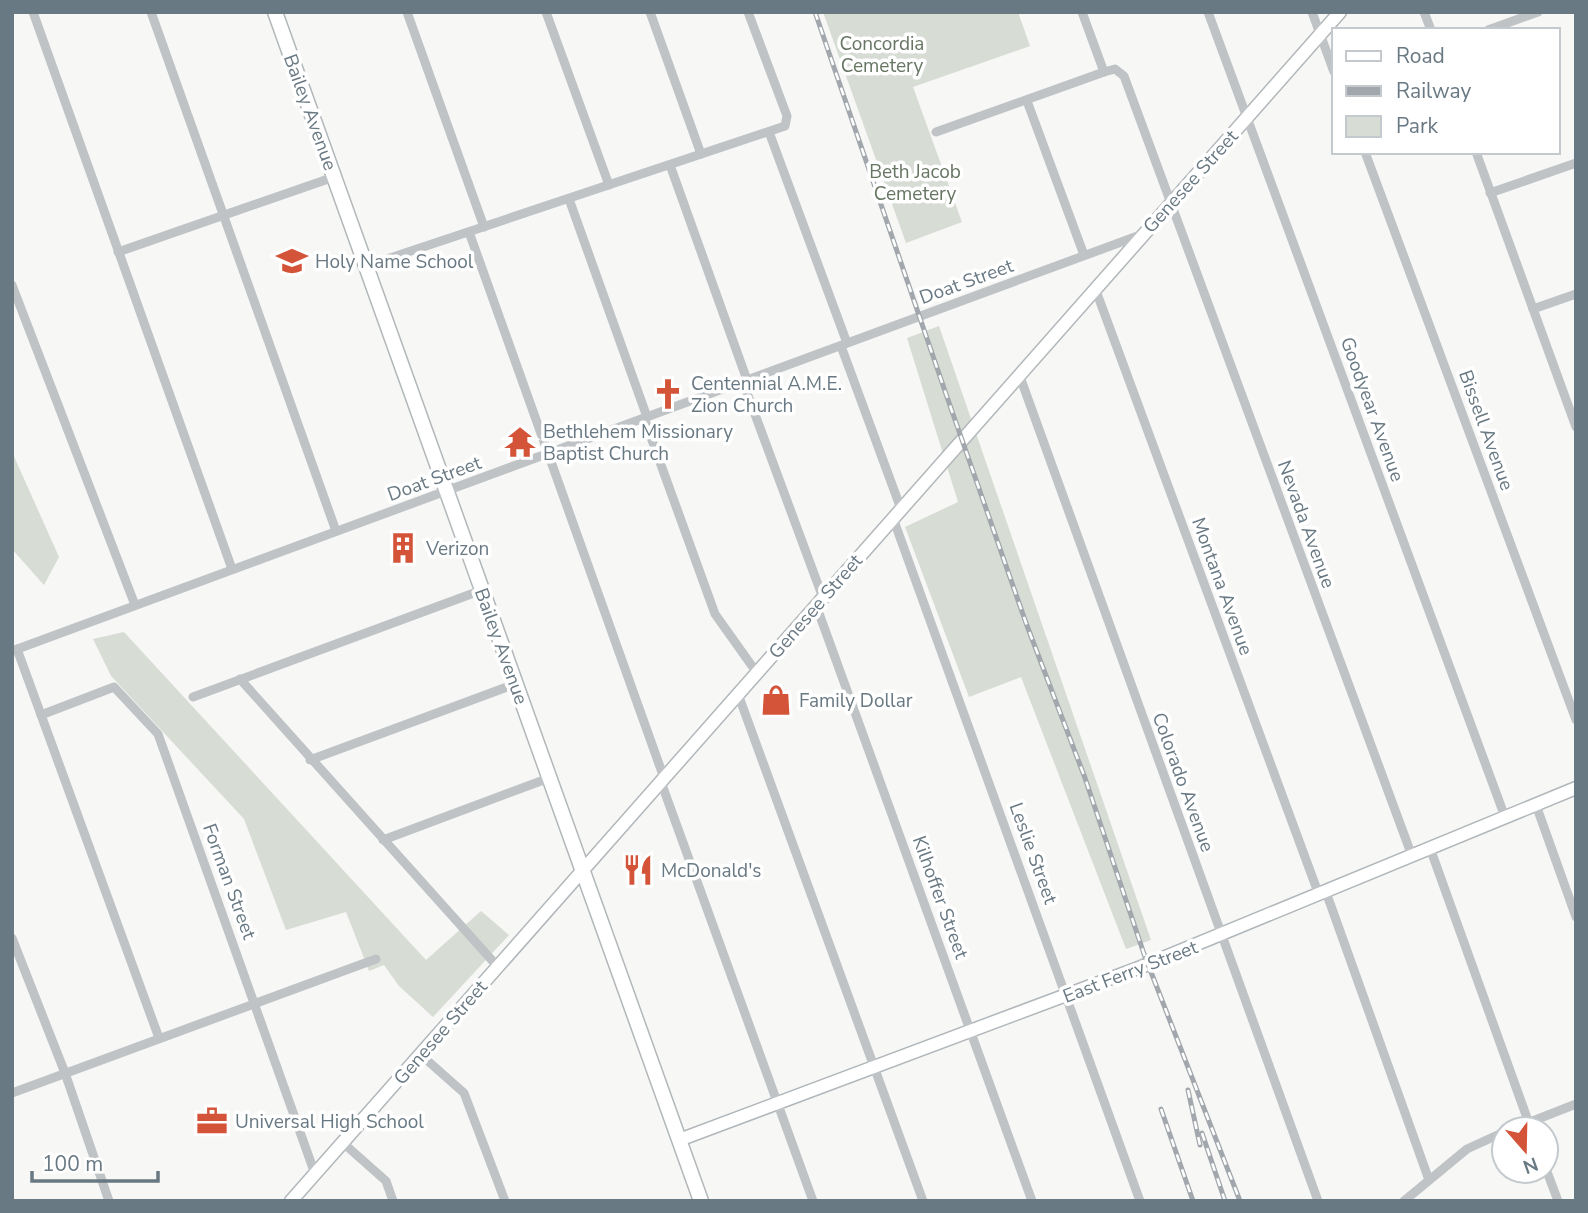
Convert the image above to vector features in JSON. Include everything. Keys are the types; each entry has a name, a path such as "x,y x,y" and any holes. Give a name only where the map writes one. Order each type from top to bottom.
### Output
{"main road":[{"name":"Bailey Avenue","path":"275,12 701,1201"},
{"name":"Genesee Street","path":"291,1201 1340,12"},
{"name":"East Ferry Street","path":"679,1140 1220,936 1576,788"}],"street":[{"path":"33,12 232,569"},
{"path":"151,12 336,531"},
{"path":"407,12 484,227"},
{"path":"546,12 609,185"},
{"path":"650,12 701,155"},
{"path":"366,266 785,126 787,116 748,12"},
{"path":"936,132 1104,72 1082,12"},
{"name":"Goodyear Avenue","path":"1208,12 1505,817"},
{"path":"1312,12 1332,67"},
{"path":"1494,28 1538,12"},
{"name":"Nevada Avenue","path":"1104,72 1115,69 1122,73 1412,856"},
{"path":"1027,101 1084,256"},
{"name":"Leslie Street","path":"769,132 844,344 897,513 1140,1201"},
{"name":"Bissell Avenue","path":"1366,154 1576,720"},
{"path":"1477,154 1575,420"},
{"path":"1490,193 1576,163"},
{"name":"Kilhoffer Street","path":"670,165 820,601 1032,1201"},
{"path":"118,252 334,177"},
{"path":"569,199 715,614 757,673"},
{"path":"468,232 813,1201"},
{"name":"Doat Street","path":"15,650 1143,233"},
{"path":"12,285 135,605"},
{"name":"Montana Avenue","path":"1095,288 1429,1180"},
{"path":"1532,309 1576,294"},
{"name":"Colorado Avenue","path":"1019,374 1318,1201"},
{"path":"193,696 482,590"},
{"path":"15,650 159,1038"},
{"path":"240,679 498,967"},
{"path":"310,760 515,684"},
{"name":"Forman Street","path":"41,715 114,687 158,734 256,1003 314,1174"},
{"path":"738,694 923,1201"},
{"path":"383,840 549,778"},
{"path":"1536,805 1576,917"},
{"path":"1430,848 1526,1115"},
{"path":"12,938 65,1073 109,1201"},
{"path":"12,1093 376,959"},
{"path":"420,1054 464,1093 505,1201"},
{"path":"1553,1115 1576,1104"},
{"path":"1404,1201 1467,1149 1490,1138"},
{"path":"342,1142 386,1181 393,1201"}],"green space":[{"path":"823,12 1018,12 1030,46 913,87 962,222 906,243"},
{"path":"939,326 1151,940 1126,949 1021,677 969,697 905,527 958,502 907,338"},
{"path":"12,452 59,557 44,585 12,549"},
{"path":"124,632 426,960 481,911 509,935 433,1017 399,986 384,965 369,971 346,912 286,930 244,819 111,676 93,639"}],"railway":[{"path":"815,12 1026,623 1085,778 1144,954 1240,1201"},
{"path":"1188,1090 1200,1145"},
{"path":"1161,1109 1193,1201"},
{"path":"1202,1133 1225,1201"}],"place":[{"name":"Holy Name School","path":"292,261"},
{"name":"Centennial A.M.E. Zion Church","path":"668,394"},
{"name":"Bethlehem Missionary Baptist Church","path":"520,442"},
{"name":"Verizon","path":"403,548"},
{"name":"Family Dollar","path":"776,700"},
{"name":"McDonald's","path":"638,870"},
{"name":"Universal High School","path":"212,1121"}],"park label":[{"name":"Concordia Cemetery","path":"882,54"},
{"name":"Beth Jacob Cemetery","path":"915,182"}]}
